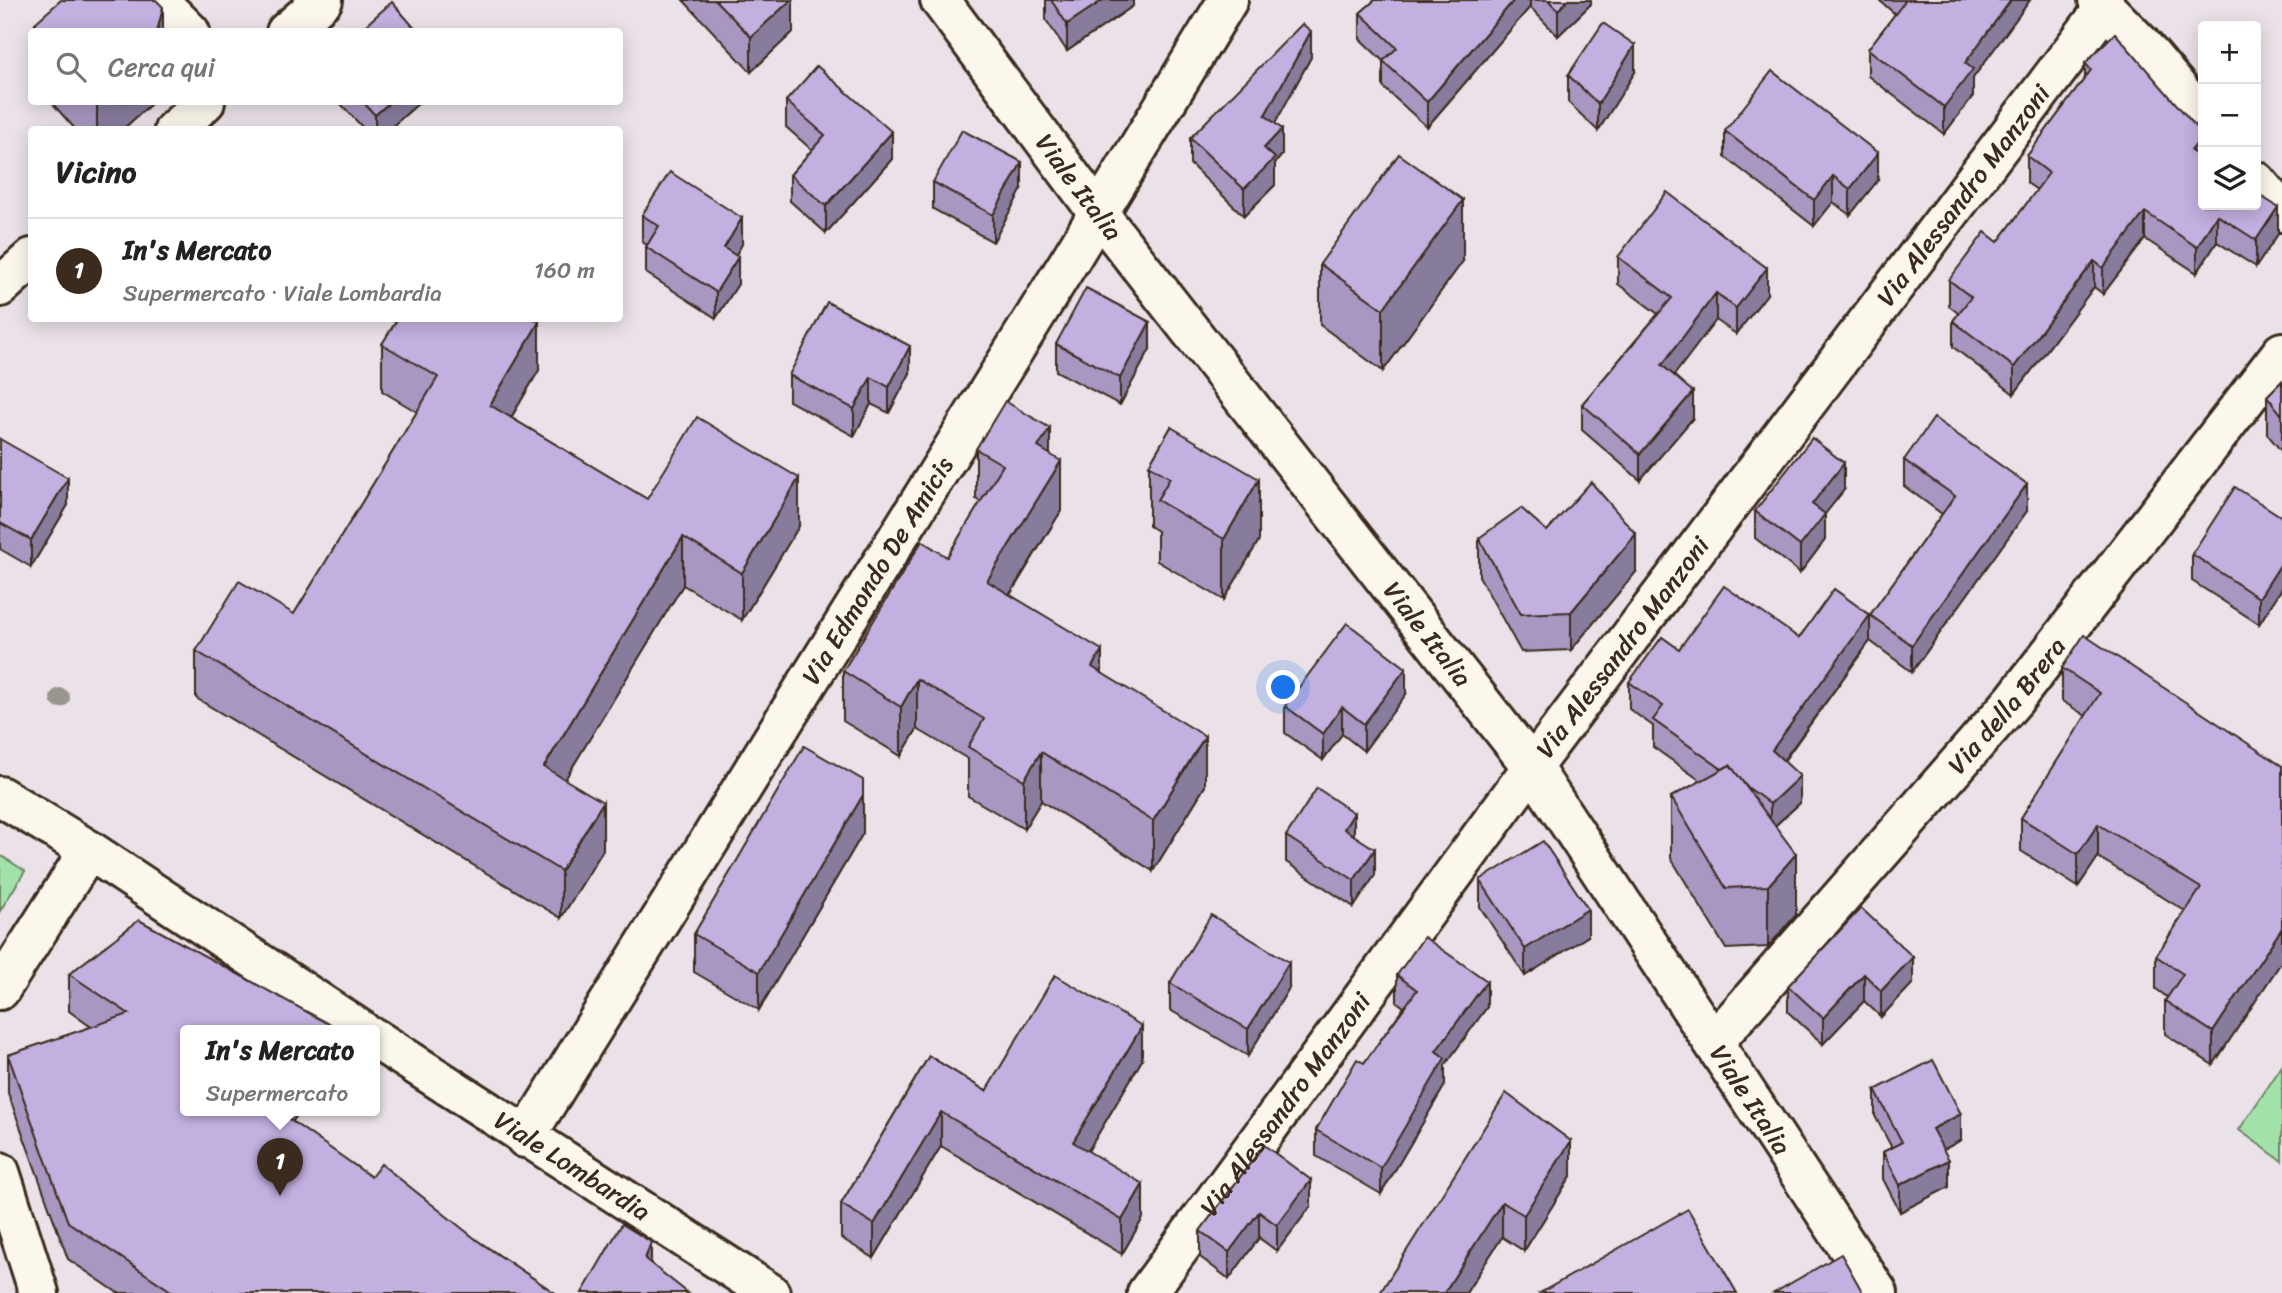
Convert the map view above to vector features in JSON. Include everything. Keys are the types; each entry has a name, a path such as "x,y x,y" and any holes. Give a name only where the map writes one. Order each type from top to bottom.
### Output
{"street":[{"path":"158,0 186,28"},
{"path":"291,28 323,0"},
{"name":"Viale Italia","path":"940,0 1099,214 1532,768 1878,1293"},
{"name":"Via Edmondo De Amicis","path":"525,1138 1099,214 1228,0"},
{"path":"2102,4 2141,44 2198,112"},
{"name":"Via Alessandro Manzoni","path":"1147,1293 1532,768 2102,4"},
{"path":"178,126 202,105"},
{"path":"2261,187 2282,212"},
{"path":"0,286 28,262"},
{"name":"Via della Brera","path":"1714,1042 2014,700 2282,352"},
{"path":"0,796 89,850 353,1025"},
{"path":"0,990 89,850"},
{"name":"Viale Lombardia","path":"380,1042 525,1138 770,1293"},
{"path":"0,1172 39,1293"}],"green space":[{"path":"0,855 25,871 0,911"},
{"path":"2282,1066 2282,1161 2239,1130"}],"building":[{"path":"61,0 156,0 163,7 158,28 39,28 35,23"},
{"path":"715,0 791,0 751,37"},
{"path":"1051,0 1103,0 1067,24"},
{"path":"1375,0 1514,0 1427,102 1383,61 1397,48 1360,13"},
{"path":"1548,0 1568,0 1558,10"},
{"path":"1906,0 2011,0 1965,63 1973,69 1944,107 1868,49"},
{"path":"392,2 415,28 363,28"},
{"path":"1603,23 1635,45 1598,104 1568,75"},
{"path":"1302,24 1311,31 1265,115 1282,129 1264,148 1275,158 1244,189 1190,138"},
{"path":"2115,33 2198,129 2198,142 2191,151 2198,156 2198,210 2261,210 2261,196 2278,207 2256,240 2217,215 2197,247 2145,212 2103,268 2094,261 2014,367 1953,321 1971,297 1949,280 1985,232 1998,242 2049,173 2027,156 2091,70 2085,63"},
{"path":"817,66 892,132 826,206 790,175 825,135 786,101"},
{"path":"1772,71 1878,153 1850,189 1833,176 1814,200 1725,131"},
{"path":"366,105 387,105 375,115"},
{"path":"962,130 1022,162 993,215 933,182"},
{"path":"1399,154 1463,200 1383,309 1320,264"},
{"path":"670,172 742,218 724,248 738,257 716,292 646,247 659,226 642,215"},
{"path":"1667,192 1767,268 1736,308 1716,293 1662,365 1693,392 1640,454 1582,404 1672,298 1618,257"},
{"path":"1086,288 1150,322 1120,378 1056,344"},
{"path":"827,302 910,346 889,387 871,377 854,409 789,375"},
{"path":"396,322 539,322 490,405 647,499 697,417 799,478 742,573 683,537 544,767 603,802 561,871 196,651 239,581 294,614 438,377 382,344"},
{"path":"2282,381 2282,415 2267,396"},
{"path":"1005,401 1050,428 1038,447 1061,461 987,581 1102,650 1092,667 1205,736 1153,821 1041,752 1024,780 968,747 984,719 917,679 901,707 843,671 922,541 947,557 1003,465 976,449"},
{"path":"1934,418 2027,484 1912,645 1870,615 1955,496 1904,460"},
{"path":"1171,427 1259,479 1224,539 1157,500 1170,478 1149,465"},
{"path":"1812,438 1844,463 1812,504 1825,514 1800,546 1755,511"},
{"path":"0,439 68,478 31,540 0,523"},
{"path":"1591,482 1636,534 1571,612 1521,614 1479,538 1521,508 1547,531"},
{"path":"2235,487 2282,517 2282,562 2259,598 2192,554"},
{"path":"1724,586 1799,638 1834,589 1870,615 1772,750 1800,776 1770,804 1746,786 1730,765 1722,769 1653,720 1663,706 1629,682 1662,637 1679,649"},
{"path":"1347,623 1406,668 1364,724 1342,707 1323,734 1285,706"},
{"path":"2084,635 2282,766 2282,928 2213,1032 2165,1001 2183,974 2156,956 2201,888 2098,824 2078,854 2021,818 2100,693 2062,668"},
{"path":"804,746 863,780 863,795 759,972 694,934"},
{"path":"1730,765 1796,854 1768,886 1726,888 1671,797"},
{"path":"1317,788 1354,813 1344,829 1375,849 1354,880 1286,836"},
{"path":"1543,841 1588,909 1525,949 1480,880"},
{"path":"1861,908 1913,957 1881,991 1864,974 1823,1018 1788,986"},
{"path":"1211,915 1289,962 1248,1029 1170,983"},
{"path":"139,920 331,1025 180,1025 180,1116 285,1116 371,1177 381,1164 478,1241 555,1293 174,1293 68,1222 8,1055 129,1014 69,974"},
{"path":"1424,937 1487,981 1436,1051 1445,1058 1381,1168 1316,1130 1357,1059 1364,1063 1417,990 1397,975"},
{"path":"1055,975 1142,1026 1073,1142 1143,1184 1122,1220 941,1112 874,1224 841,1204 929,1056 986,1091"},
{"path":"1933,1060 1961,1114 1932,1129 1949,1160 1900,1185 1883,1152 1902,1142 1875,1090"},
{"path":"1506,1093 1571,1141 1524,1215 1502,1202 1444,1293 1380,1293"},
{"path":"1264,1145 1311,1180 1277,1225 1259,1212 1229,1252 1200,1231"},
{"path":"1688,1209 1737,1293 1540,1293"},
{"path":"622,1224 651,1242 645,1259 688,1293 582,1293"},
{"path":"1841,1254 1863,1293 1774,1293"}],"place":[{"name":"In's Mercato","path":"280,1196"}]}
